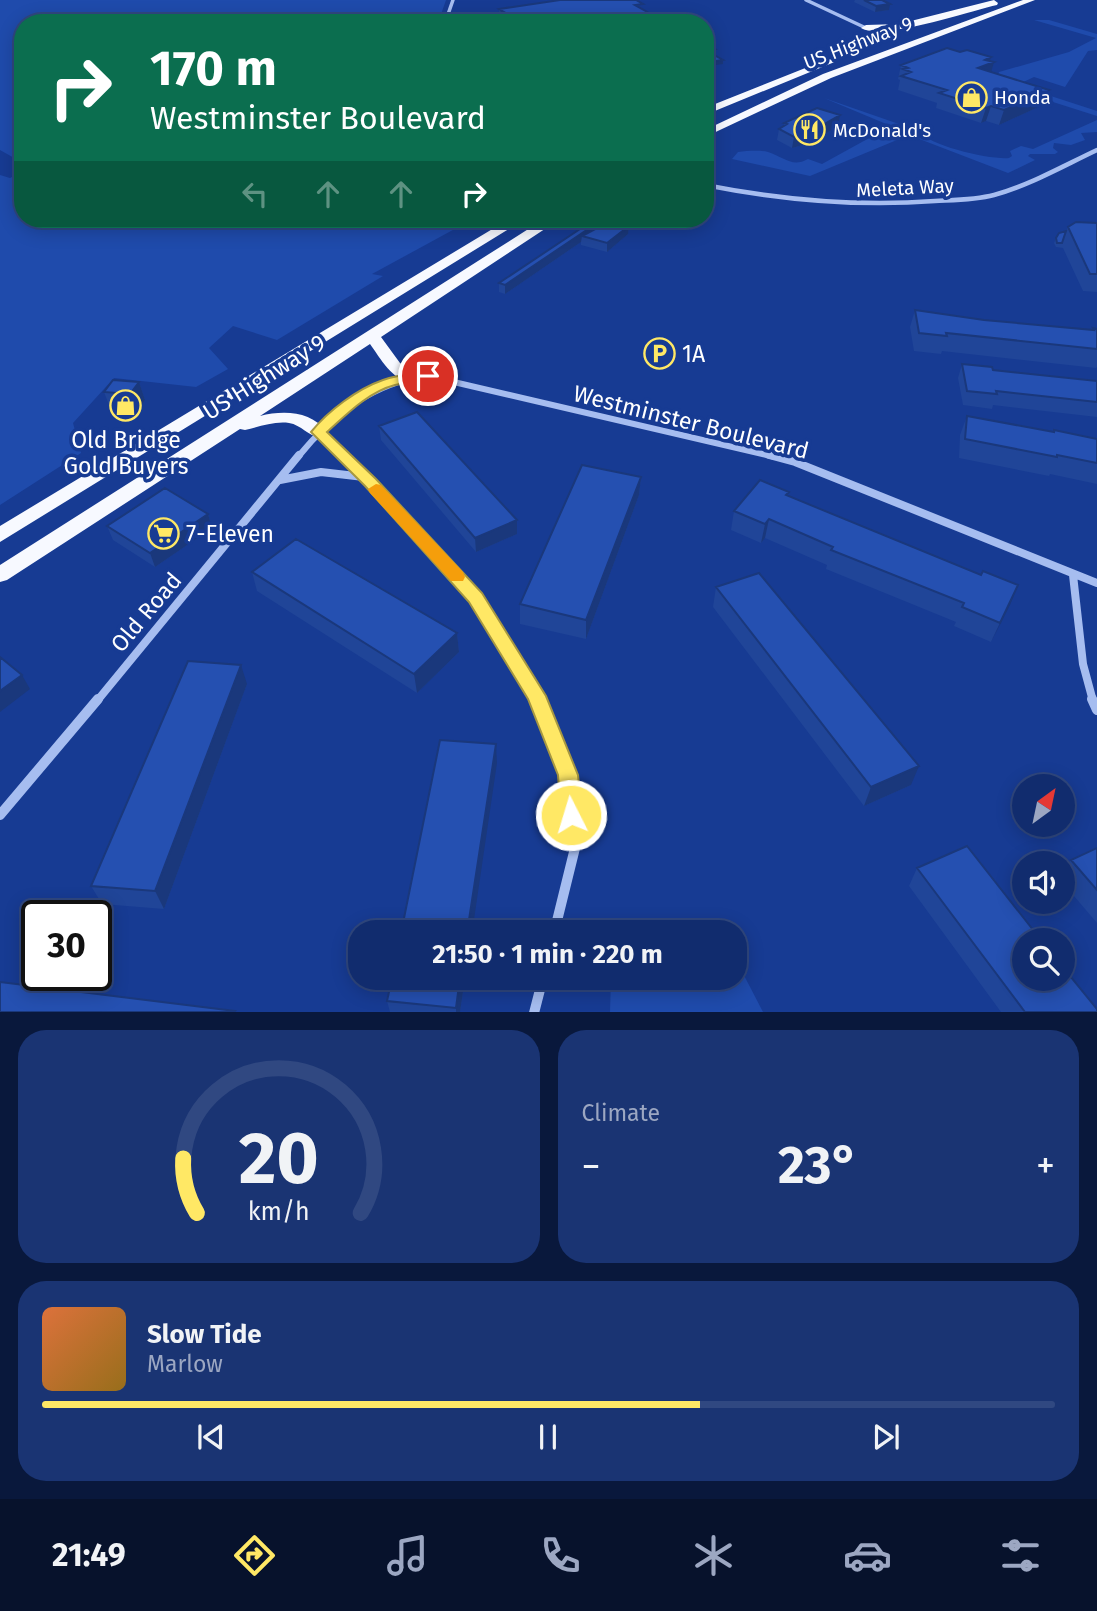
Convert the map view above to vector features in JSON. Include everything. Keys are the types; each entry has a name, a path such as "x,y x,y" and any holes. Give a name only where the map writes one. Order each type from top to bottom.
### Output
{"highway":[{"path":"866,28 908,27 965,7 997,1"},
{"name":"US Highway 9","path":"866,28 888,38 997,1"},
{"name":"US Highway 9","path":"714,130 827,76 1029,1"},
{"name":"US Highway 9","path":"714,108 844,56"},
{"path":"391,294 487,228"},
{"name":"US Highway 9","path":"0,535 503,228"},
{"name":"US Highway 9","path":"0,575 539,228"},
{"path":"373,336 394,366 411,377"},
{"path":"224,430 275,416 300,419 318,432"}],"street":[{"path":"806,0 866,28"},
{"name":"Meleta Way","path":"714,187 788,200 849,205 945,201 994,195 1032,181 1097,150"},
{"name":"Westminster Boulevard","path":"318,432 351,404 376,388 411,377 428,376 716,440 795,462 1097,583"},
{"path":"318,432 365,478 476,597 537,696 568,775 575,848 557,920"},
{"name":"Old Road","path":"0,815 318,432"},
{"path":"279,481 303,472 321,470 365,478"},
{"path":"1073,575 1091,700 1097,710"},
{"path":"534,1012 540,990"}],"shaded area":[{"path":"0,0 446,0 441,14 14,14 14,158 0,150"},
{"path":"1034,20 1049,20 1097,34 1097,50 1088,51 1065,87 1034,77 1017,85 1097,111 1097,116 1009,88 996,80 999,72 1069,52 1096,38"},
{"path":"824,98 919,131 925,137 947,147 989,157 1009,158 1012,156 1010,151 1021,146 1033,149 1097,120 1097,132 1081,133 1085,140 1071,145 1054,143 1053,148 1058,152 1055,154 1030,154 1028,156 1035,160 1008,173 909,135 810,176 732,159 738,152 761,151 793,162 808,159 822,164 891,126"},
{"path":"0,175 10,178 14,176 14,228 456,228 372,274 383,276 277,340 233,326 209,348 228,369 196,387 114,378 73,423 81,453 0,505"},
{"path":"747,981 763,1012 610,1012 611,990 747,990"}],"building":[{"path":"560,0 636,0 643,4 635,5 651,14 492,14 504,12 499,9"},
{"path":"864,0 882,0 890,4 876,6"},
{"path":"947,48 991,57 985,60 994,62 978,68 1049,90 1004,110 991,106 986,108 939,93 947,90 901,76 911,72 903,69 908,68 901,65"},
{"path":"817,108 840,115 812,131 794,137 779,129 787,124 784,123"},
{"path":"1076,222 1097,223 1097,274 1090,274 1068,227"},
{"path":"582,228 590,228 505,285 499,283"},
{"path":"597,228 626,228 607,243 582,236"},
{"path":"1066,231 1062,243 1057,243 1059,233"},
{"path":"915,310 984,320 1094,330 1093,328 1097,329 1097,349 946,333 947,336 919,333"},
{"path":"962,364 1097,381 1097,402 996,391 997,394 967,391"},
{"path":"113,380 139,382 130,394 104,392"},
{"path":"417,412 517,520 475,538 379,426"},
{"path":"967,416 1097,439 1097,463 965,439"},
{"path":"582,465 641,477 586,620 520,604"},
{"path":"760,480 789,492 786,495 981,575 983,571 1018,585 1000,623 962,607 964,603 831,550 833,547 769,519 765,524 734,511"},
{"path":"165,488 208,514 150,553 107,526"},
{"path":"296,539 457,633 414,674 252,572"},
{"path":"759,573 919,766 871,787 716,587"},
{"path":"0,657 22,675 0,691"},
{"path":"188,661 241,665 155,891 91,886"},
{"path":"440,740 496,744 469,920 404,920"},
{"path":"967,846 1012,903 1012,914 1021,914 1032,928 1012,928 1012,991 1075,991 1075,982 1097,1012 1025,1012 917,868"},
{"path":"1097,848 1097,890 1075,865 1075,858"},
{"path":"0,982 21,985 21,991 73,991 235,1011 234,1012 0,1012"},
{"path":"389,990 458,990 456,1008 387,1001"}],"slow traffic":[{"path":"376,489 457,577"}],"place":[{"name":"Honda","path":"971,97"},
{"name":"McDonald's","path":"810,130"},
{"name":"1A","path":"659,354"},
{"name":"Old Bridge Gold Buyers","path":"126,406"},
{"name":"7-Eleven","path":"163,534"}],"route":[{"path":"428,376 389,382 376,388 351,404 318,432 370,483 476,597 537,696 568,775 571,815"}]}
